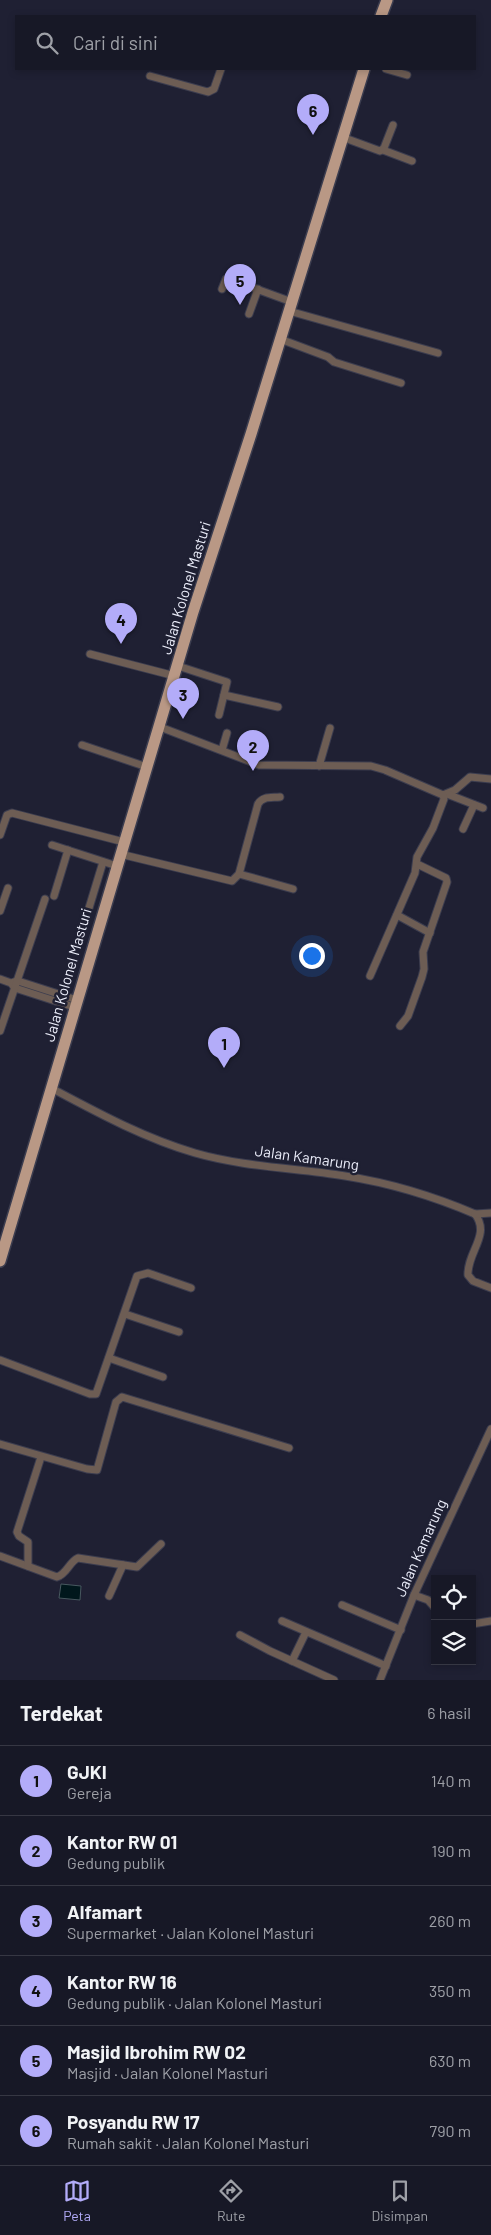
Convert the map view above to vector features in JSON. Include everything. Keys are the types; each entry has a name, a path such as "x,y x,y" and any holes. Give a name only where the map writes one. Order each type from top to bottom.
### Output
{"main road":[{"path":"382,15 387,0"},
{"name":"Jalan Kolonel Masturi","path":"0,1261 176,671 364,70"}],"street":[{"path":"150,76 208,92 214,89 221,70"},
{"path":"389,70 407,76"},
{"path":"383,150 393,125"},
{"path":"342,137 412,161"},
{"path":"222,289 226,279 228,279 258,290 290,307 438,353"},
{"path":"249,314 258,290"},
{"path":"280,339 328,357 334,362 401,383"},
{"path":"90,654 227,682 220,715"},
{"path":"224,695 278,707"},
{"path":"160,727 259,765 371,766 483,808"},
{"path":"319,766 330,728"},
{"path":"222,750 227,733"},
{"path":"82,745 147,767"},
{"path":"370,976 416,873 418,854 433,828 446,794 470,777 491,779"},
{"path":"0,835 8,815 12,813 226,881 232,881 239,874 258,804 266,798 280,798"},
{"path":"463,829 474,804"},
{"path":"52,845 116,869"},
{"path":"54,896 68,850"},
{"path":"400,1026 408,1016 422,977 424,969 423,952 447,880 417,864"},
{"path":"89,908 102,865"},
{"path":"239,874 293,889"},
{"path":"0,911 8,888"},
{"path":"0,1031 14,984 45,899"},
{"path":"397,915 430,933"},
{"path":"0,979 76,1003"},
{"name":"Jalan Kamarung","path":"51,1088 141,1135 196,1153 251,1164 379,1182 426,1195 475,1214"},
{"path":"475,1214 491,1213"},
{"path":"475,1214 481,1220 483,1231 479,1245 469,1263 468,1275 473,1281 491,1288"},
{"path":"0,1360 93,1394 98,1392 139,1274 148,1273 191,1288"},
{"path":"125,1314 179,1332"},
{"path":"109,1358 163,1377"},
{"path":"0,1444 86,1470 97,1470 116,1402 122,1397 289,1448"},
{"name":"Jalan Kamarung","path":"380,1680 414,1595 491,1429"},
{"path":"28,1566 28,1542 19,1536 17,1532 40,1457"},
{"path":"0,1556 57,1576 63,1574 72,1562 78,1558 136,1567 161,1544"},
{"path":"110,1596 123,1565"},
{"path":"414,1595 428,1600 431,1603"},
{"path":"342,1605 400,1630"},
{"path":"282,1621 386,1666"},
{"path":"476,1623 491,1621"},
{"path":"292,1661 306,1632"},
{"path":"240,1636 334,1680"}],"water":[{"path":"61,1584 81,1586 80,1600 59,1598"}],"place":[{"name":"Posyandu RW 17","path":"313,135"},
{"name":"Masjid Ibrohim RW 02","path":"240,305"},
{"name":"Kantor RW 16","path":"121,644"},
{"name":"Alfamart","path":"183,719"},
{"name":"Kantor RW 01","path":"253,771"},
{"name":"GJKI","path":"224,1068"}]}
